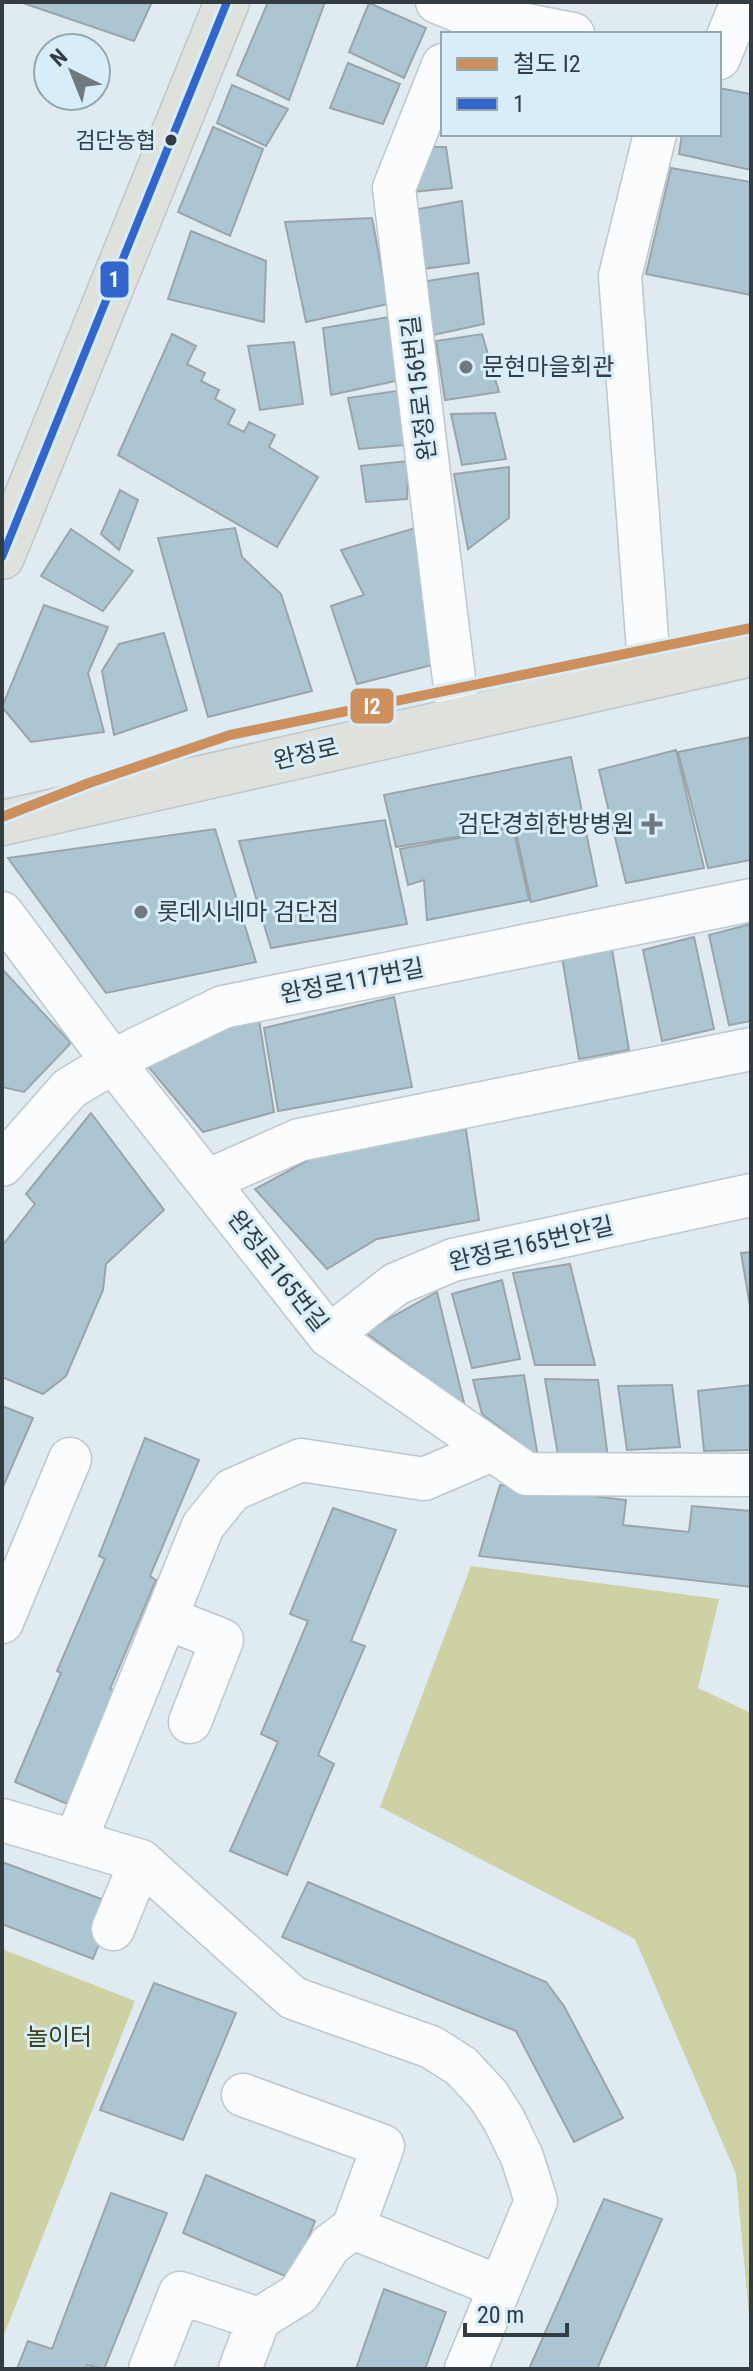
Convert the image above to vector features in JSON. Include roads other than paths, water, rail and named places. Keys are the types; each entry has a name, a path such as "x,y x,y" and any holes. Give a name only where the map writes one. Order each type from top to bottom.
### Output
{"main road":[{"path":"2,557 227,2"},
{"name":"완정로","path":"2,823 751,654"}],"street":[{"path":"721,55 742,2"},
{"path":"456,13 562,32"},
{"path":"721,61 751,69"},
{"name":"완정로156번길","path":"441,70 394,188 459,720"},
{"path":"650,677 620,276 655,136"},
{"name":"완정로117번길","path":"2,1165 70,1088 113,1062 223,1007 751,900"},
{"name":"완정로165번길","path":"2,913 113,1062 329,1336 527,1474 751,1475"},
{"path":"207,1181 299,1140 751,1049"},
{"name":"완정로165번안길","path":"329,1336 396,1284 453,1260 751,1195"},
{"path":"75,1842 203,1526 232,1490 301,1460 424,1479 492,1450"},
{"path":"2,1622 70,1459"},
{"path":"166,1618 222,1640 190,1722"},
{"path":"2,1820 141,1861 293,1998 431,2047 461,2066 488,2095 522,2157 536,2201 466,2369"},
{"path":"113,1929 141,1861"},
{"path":"240,2369 259,2319 299,2294 330,2245 353,2228 383,2146 243,2095"},
{"path":"353,2228 500,2287"},
{"path":"150,2369 180,2293 259,2319"}],"rail line":[{"name":"I2","path":"2,817 89,783 230,735 751,628"}],"place":[{"name":"검단농협","path":"171,140"},
{"name":"문현마을회관","path":"466,367"},
{"name":"검단경희한방병원","path":"652,824"},
{"name":"롯데시네마 검단점","path":"141,912"}],"park label":[{"name":"놀이터","path":"59,2037"}]}
